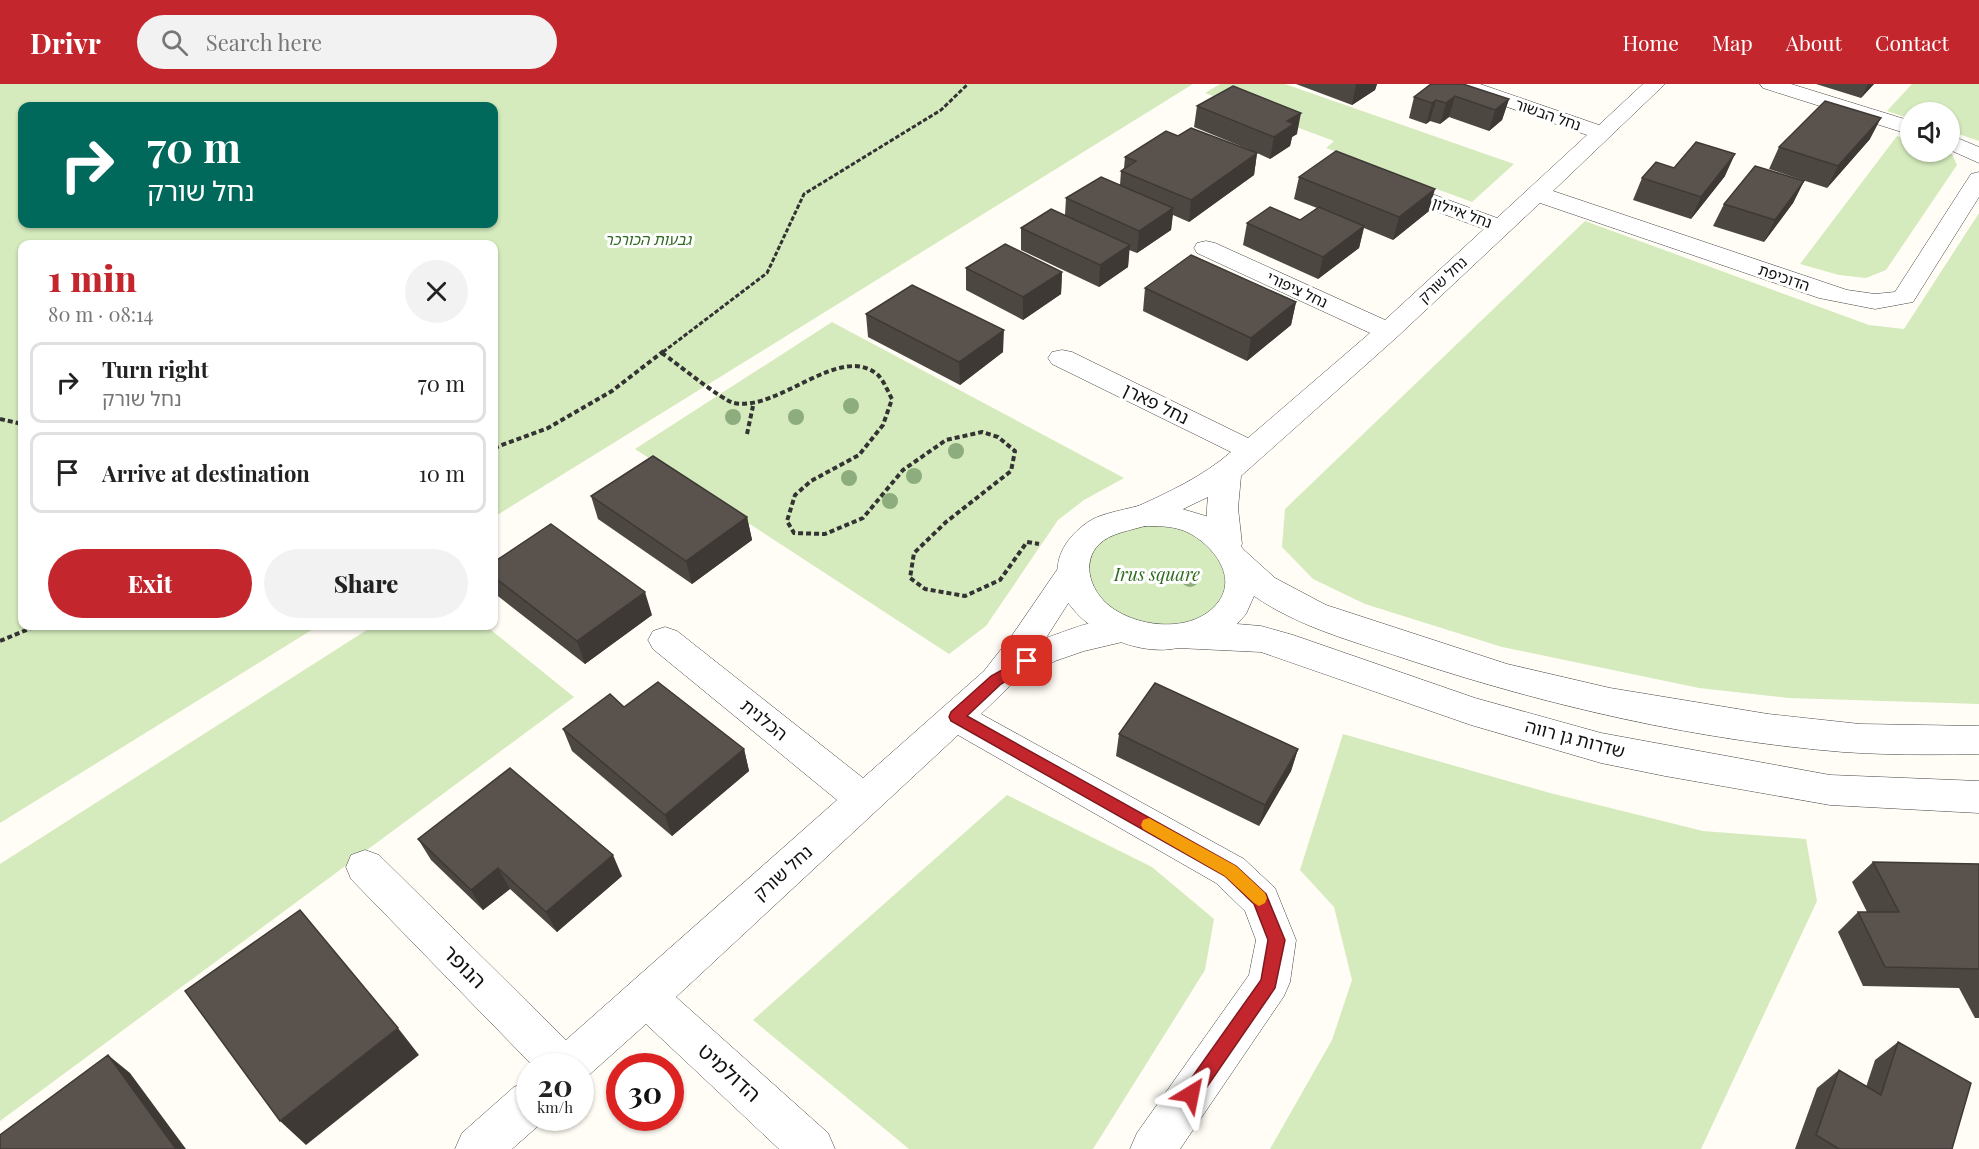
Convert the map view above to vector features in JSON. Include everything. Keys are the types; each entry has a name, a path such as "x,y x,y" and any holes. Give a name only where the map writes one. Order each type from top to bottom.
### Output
{"street":[{"name":"נחל הבשור","path":"1460,84 1602,133"},
{"name":"נחל שורק","path":"1145,515 1193,493 1227,472 1388,332 1535,193 1655,84"},
{"path":"1770,84 1900,125"},
{"path":"1960,146 1979,156"},
{"name":"נחל איילון","path":"1367,177 1500,227"},
{"name":"הדוכיפת","path":"1535,193 1828,292 1859,300 1886,303 1904,297 1979,179"},
{"name":"נחל ציפורי","path":"1206,248 1388,332"},
{"name":"נחל פארן","path":"1062,358 1250,450"},
{"path":"1227,472 1221,523 1230,551 1241,577 1239,597 1227,615 1207,628 1181,636 1152,637 1123,630 1099,618 1081,600 1072,581 1074,561 1080,543 1096,528 1119,518 1145,515 1172,517 1197,525 1230,551 1264,586 1296,605 1333,621 1437,656 1531,683 1634,707 1822,735 1910,740 1979,740"},
{"name":"נחל שורק","path":"584,1053 996,680 1025,643 1074,561"},
{"name":"נחל שורק","path":"996,680 1042,652 1081,639 1123,630"},
{"name":"שדרות גן רווה","path":"1181,636 1261,639 1471,711 1601,748 1665,761 1830,790 1979,797"},
{"name":"הכלנית","path":"665,640 864,800"},
{"path":"956,717 1230,871 1261,900 1276,940 1269,982 1153,1149"},
{"name":"הנופר","path":"365,867 549,1053"},
{"name":"הדולמיט","path":"646,997 812,1149"},
{"path":"478,1149 516,1115"}],"path":[{"path":"498,447 548,428 612,391 767,273 804,194 941,110 968,84"},
{"path":"662,353 733,404 753,405 833,368 858,367 875,373 886,382 892,399 883,424 859,455 811,482 795,495 787,521 794,533 825,534 863,518 903,470 922,454 946,440 982,432 998,437 1015,451 1011,471 946,522 914,553 910,578 926,589 965,596 1000,580 1027,542 1074,561"},
{"path":"747,434 753,405"},
{"path":"0,419 18,423"},
{"path":"0,640 26,630"}],"green space":[{"name":"גבעות הכורכר","path":"0,84 1193,84 498,515 498,240 18,240 18,630 312,630 0,823"},
{"path":"1220,84 1285,84 1514,164 1472,202 1326,148 1334,141 1205,93"},
{"path":"1912,84 1979,84 1979,141 1960,134 1960,102 1900,102 1900,115 1887,111"},
{"path":"1897,136 1900,137 1900,162 1956,162 1957,165 1886,270 1866,278 1839,275 1800,264"},
{"path":"1979,213 1979,704 1789,698 1699,688 1502,647 1365,604 1313,579 1282,547 1285,509 1585,221 1869,325 1904,329"},
{"path":"832,322 1124,478 1084,500 1058,520 986,626 949,654 635,449"},
{"name":"Irus square","path":"1169,524 1205,539 1230,577 1217,609 1199,620 1177,627 1152,627 1107,612 1084,580 1091,547 1123,526"},
{"path":"367,630 491,630 574,697 0,1121 0,864"},
{"path":"1343,734 1550,793 1703,831 1806,839 1817,901 1701,1149 1270,1149 1332,1040 1352,980 1334,907 1300,870"},
{"path":"1007,795 1152,867 1214,919 1205,970 1093,1149 909,1149 753,1020"}],"building":[{"path":"1431,84 1463,84 1509,99 1495,110 1455,96 1446,103 1436,100 1432,103 1414,97"},
{"path":"1233,86 1301,113 1287,121 1294,124 1274,137 1197,106"},
{"path":"1825,101 1881,118 1838,166 1779,147"},
{"path":"1191,128 1257,153 1191,200 1121,171 1136,161 1125,157 1166,131 1178,136"},
{"path":"1696,142 1735,154 1701,197 1642,178 1656,162 1674,168"},
{"path":"1336,151 1435,189 1399,217 1299,177"},
{"path":"1755,166 1804,181 1775,220 1724,204"},
{"path":"1101,177 1173,208 1139,231 1066,198"},
{"path":"1270,207 1300,220 1319,207 1364,226 1323,257 1247,223"},
{"path":"1051,209 1130,245 1100,265 1021,228"},
{"path":"1005,244 1062,272 1023,297 966,268"},
{"path":"1191,255 1296,302 1251,338 1145,288"},
{"path":"912,285 1004,330 959,362 866,314"},
{"path":"653,456 747,517 686,561 591,496"},
{"path":"551,524 645,592 577,641 498,580 498,559"},
{"path":"658,682 744,749 665,815 563,729 610,694 624,707"},
{"path":"1155,683 1298,749 1265,805 1119,734"},
{"path":"510,768 613,855 546,912 498,868 471,890 418,839"},
{"path":"1873,862 1979,864 1979,969 1885,967 1858,912 1899,912"},
{"path":"300,910 398,1028 280,1121 185,991"},
{"path":"1898,1042 1971,1083 1952,1149 1839,1149 1816,1135 1839,1070 1881,1095"},
{"path":"108,1055 176,1149 0,1149 0,1135"}],"slow traffic":[{"path":"1149,825 1230,871 1259,898"}],"route":[{"path":"1027,661 996,680 956,717 1230,871 1261,900 1276,940 1269,982 1191,1094"}]}
